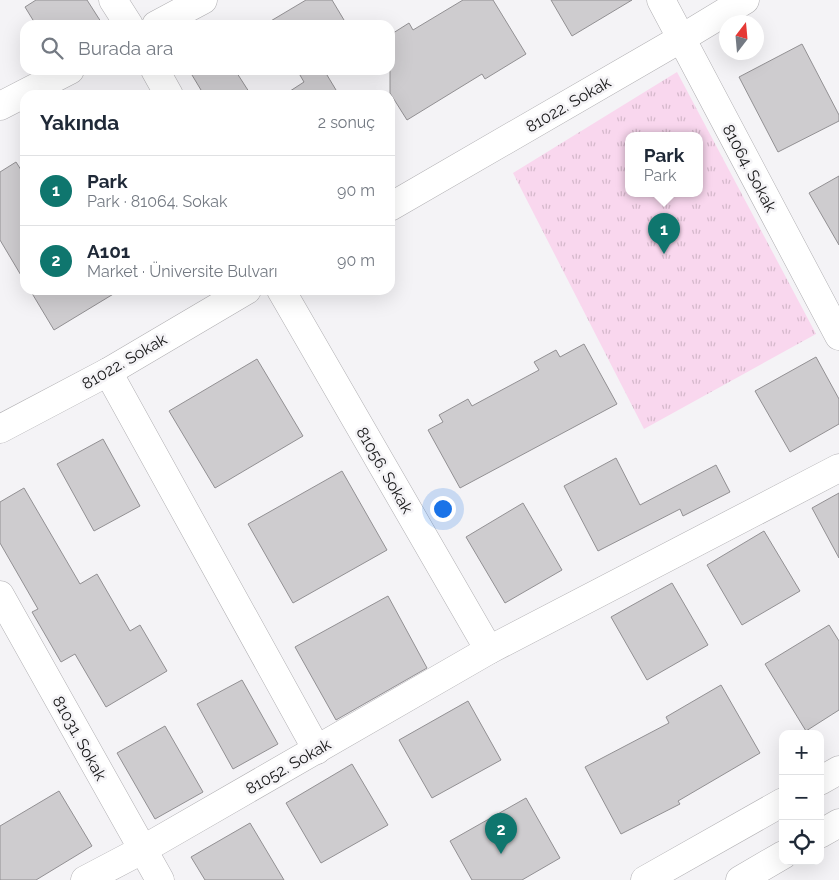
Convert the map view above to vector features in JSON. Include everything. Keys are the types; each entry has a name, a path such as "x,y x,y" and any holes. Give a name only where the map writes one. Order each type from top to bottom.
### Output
{"street":[{"path":"114,0 126,20"},
{"path":"165,20 203,0"},
{"name":"81064. Sokak","path":"661,0 839,336"},
{"name":"81022. Sokak","path":"395,204 745,0"},
{"path":"31,90 60,75"},
{"path":"158,75 167,90"},
{"path":"0,106 20,96"},
{"name":"81022. Sokak","path":"0,429 108,372 239,295"},
{"name":"81056. Sokak","path":"284,295 489,650"},
{"path":"108,372 317,750"},
{"name":"81052. Sokak","path":"85,880 142,850 489,650 839,468"},
{"name":"81031. Sokak","path":"0,595 160,880"},
{"path":"824,779 839,770"},
{"path":"645,880 779,804"},
{"path":"824,832 839,823"},
{"path":"740,880 779,857"}],"green space":[{"path":"677,72 816,334 644,429 513,173"}],"building":[{"path":"36,0 87,0 100,20 33,20 25,7"},
{"path":"306,0 332,0 344,20 272,20"},
{"path":"463,0 493,0 526,54 485,79 482,74 407,120 395,101 395,90 390,90 390,75 395,75 395,32 409,23 413,30"},
{"path":"551,0 632,0 572,36"},
{"path":"802,44 839,115 839,121 778,152 739,77"},
{"path":"192,75 238,75 248,90 201,90"},
{"path":"300,75 327,75 336,90 292,90 304,82"},
{"path":"16,162 20,168 20,274 0,240 0,172"},
{"path":"839,176 839,245 809,193"},
{"path":"33,295 112,295 54,330"},
{"path":"584,344 617,404 460,488 428,430 443,422 439,415 468,399 472,406 539,370 534,362 556,350 560,357"},
{"path":"816,357 839,399 839,424 790,452 755,391"},
{"path":"257,359 303,436 215,488 169,411"},
{"path":"103,439 140,506 94,531 57,464"},
{"path":"616,458 640,505 716,465 730,492 683,516 680,509 598,551 564,486"},
{"path":"342,471 387,550 293,603 248,524"},
{"path":"24,488 80,584 97,574 130,631 140,625 167,671 106,707 75,654 61,662 32,612 38,609 0,543 0,502"},
{"path":"839,493 839,558 812,508"},
{"path":"523,503 562,570 505,603 466,537"},
{"path":"764,531 800,591 742,625 707,565"},
{"path":"672,583 708,645 647,680 611,617"},
{"path":"388,596 427,668 336,720 295,647"},
{"path":"829,625 839,641 839,710 805,730 765,664"},
{"path":"242,680 278,744 233,769 197,704"},
{"path":"721,685 760,753 678,801 680,804 621,834 585,767 669,723 666,717"},
{"path":"468,701 501,760 432,798 399,740"},
{"path":"165,726 203,792 155,819 117,753"},
{"path":"352,764 388,825 321,863 286,803"},
{"path":"59,791 92,846 36,880 0,880 0,826"},
{"path":"526,798 560,858 522,880 472,880 450,841"},
{"path":"250,823 284,880 205,880 191,857"}],"place":[{"name":"Park","path":"664,254"},
{"name":"A101","path":"501,854"}]}
